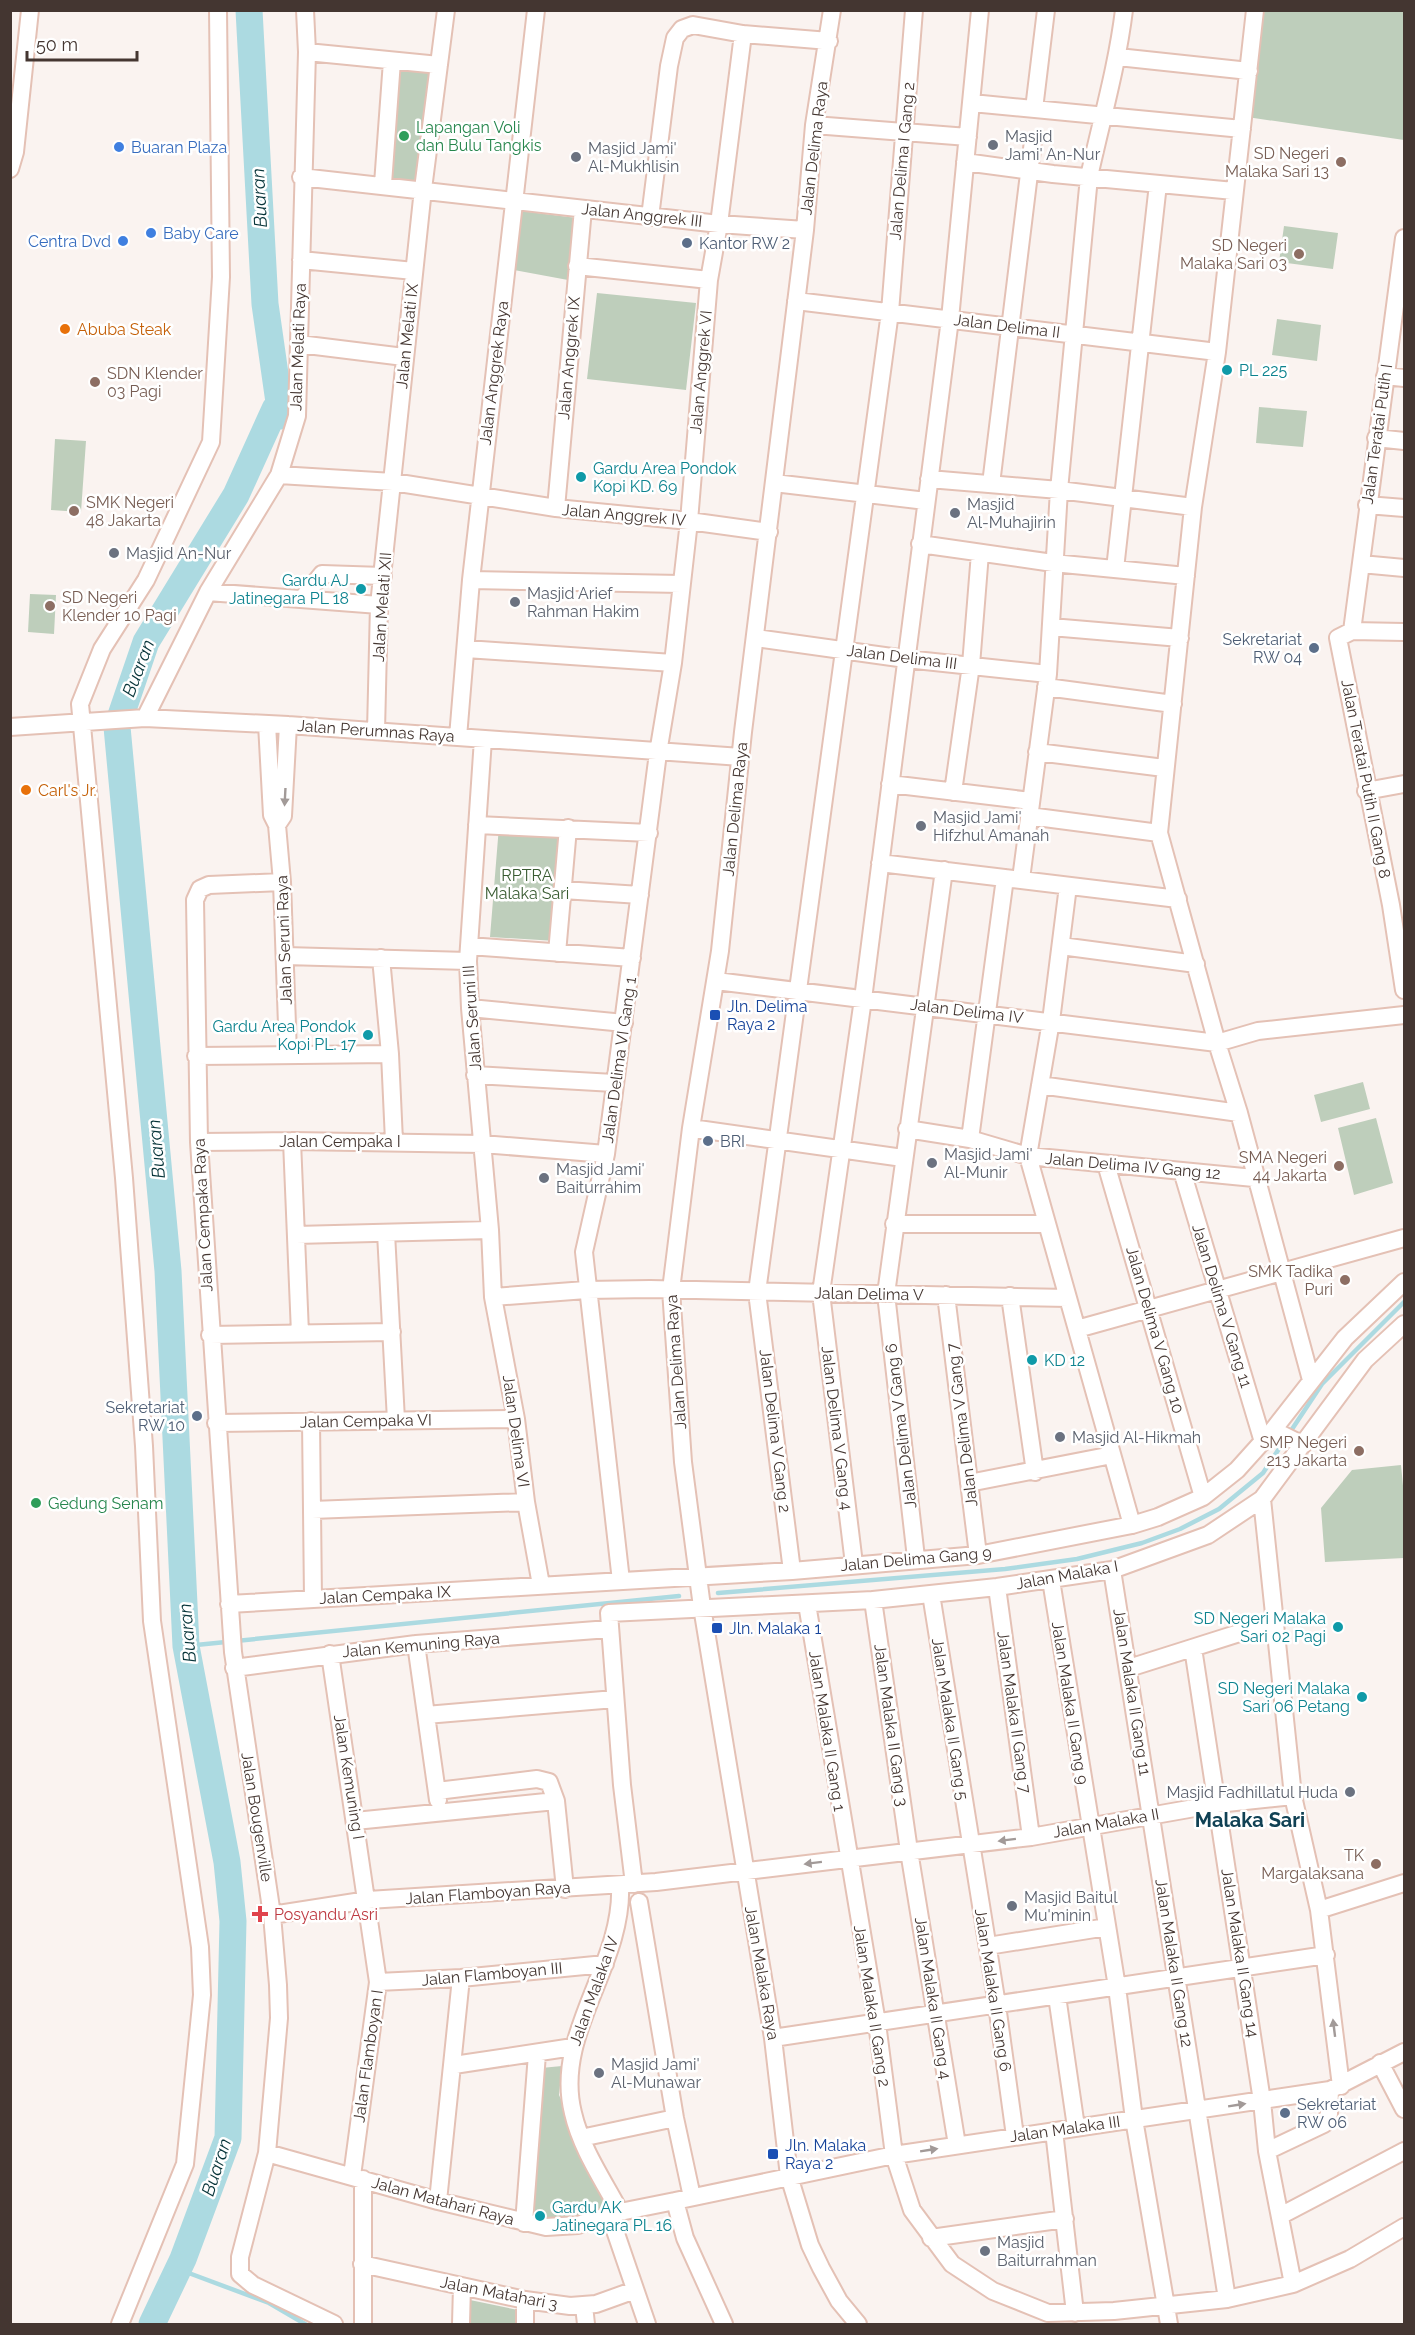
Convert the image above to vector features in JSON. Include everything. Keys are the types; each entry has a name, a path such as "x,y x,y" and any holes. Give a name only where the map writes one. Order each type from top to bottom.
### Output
{"street":[{"path":"10,169 15,152 30,10"},
{"path":"120,2325 185,2164 202,1995 197,1924 152,1622 144,1446 124,1178 87,722 80,704 102,649 146,580 212,442 221,277 218,10"},
{"name":"Jalan Melati Raya","path":"140,719 208,592 279,475 297,416 307,52 305,10"},
{"name":"Jalan Melati IX","path":"393,482 404,357 446,10"},
{"name":"Jalan Anggrek Raya","path":"458,737 471,580 515,201 530,39 536,10"},
{"name":"Jalan Delima Raya","path":"702,1607 683,1462 671,1290 691,1128 716,981 805,230 814,125 829,41 832,10"},
{"name":"Jalan Delima I Gang 2","path":"824,803 890,312 914,10"},
{"name":"Jalan Delima V Gang 4","path":"854,1564 821,1293 863,999 950,320 980,10"},
{"path":"1034,109 1046,10"},
{"path":"970,1139 988,1014 1013,879 1030,809 1047,680 1059,490 1076,335 1089,177 1118,57 1124,10"},
{"path":"1255,10 1218,352 1193,507 1159,832 1217,1043 1239,1113 1254,1178 1311,1380"},
{"path":"650,217 669,66 675,38 682,29 693,25 743,34 829,41"},
{"name":"Jalan Anggrek VI","path":"681,584 689,520 709,280 719,224 743,34"},
{"path":"307,52 439,65"},
{"path":"1118,57 1249,71"},
{"path":"382,184 392,61"},
{"path":"972,103 1242,129"},
{"path":"814,125 968,137"},
{"path":"991,484 1033,141"},
{"path":"965,162 1089,177 1234,190"},
{"name":"Jalan Anggrek III","path":"302,177 382,184 650,217 805,230"},
{"path":"1114,569 1158,184"},
{"name":"Jalan Anggrek IX","path":"556,508 583,208"},
{"name":"Jalan Teratai Putih I","path":"1345,635 1361,564 1385,376 1399,314 1404,245"},
{"path":"301,260 414,271"},
{"path":"577,266 709,280"},
{"name":"Jalan Delima II","path":"796,301 1218,352"},
{"path":"299,344 404,357"},
{"path":"1385,376 1404,378"},
{"path":"1376,438 1404,441"},
{"name":"Jalan Anggrek IV","path":"279,475 393,482 556,508 689,520 769,532"},
{"path":"929,479 1059,490 1193,507"},
{"name":"Jalan Melati XII","path":"376,731 379,605 393,482"},
{"path":"774,483 926,501"},
{"path":"1367,506 1404,508"},
{"path":"920,544 1053,563 1186,576"},
{"path":"953,792 971,665 980,553"},
{"path":"1361,564 1404,568"},
{"path":"302,599 322,574 382,576"},
{"path":"471,580 681,584 673,663 658,753"},
{"path":"208,592 379,605"},
{"path":"1051,627 1180,639"},
{"path":"1345,635 1404,632"},
{"name":"Jalan Teratai Putih II Gang 8","path":"1345,635 1366,791 1398,905 1404,990"},
{"name":"Jalan Delima III","path":"756,638 906,659 971,665 1173,704"},
{"path":"466,649 673,663"},
{"name":"Jalan Perumnas Raya","path":"10,727 140,719 288,724 658,753 741,757"},
{"name":"Jalan Seruni Raya","path":"267,724 272,814 277,825 282,882 288,1054"},
{"name":"Jalan Seruni Raya","path":"277,825 284,816 288,724"},
{"name":"Jalan Seruni III","path":"483,739 468,954 470,1008 490,1230 493,1297"},
{"path":"1037,752 1164,768"},
{"name":"Jalan Delima VI Gang 1","path":"621,1581 586,1290 584,1252 606,1154 658,753"},
{"path":"890,784 953,792 1030,809 1159,832"},
{"path":"1366,791 1404,784"},
{"name":"Jalan Delima V Gang 2","path":"792,1571 757,1292 824,803"},
{"path":"477,825 648,833"},
{"path":"557,953 568,828"},
{"path":"880,863 1178,899"},
{"name":"Jalan Delima V Gang 6","path":"916,1558 886,1294 944,870"},
{"name":"Jalan Cempaka Raya","path":"231,1625 199,1142 195,900 200,890 209,885 282,882"},
{"path":"1068,886 1051,1021 1028,1156 1132,1525 1158,1517 1203,1497 1238,1470 1273,1435 1311,1380 1345,1338 1404,1282"},
{"path":"563,890 640,895"},
{"path":"1061,946 1196,964"},
{"path":"285,956 381,958 557,953 632,958"},
{"path":"381,958 390,1054 394,1141"},
{"name":"Jalan Delima IV","path":"716,981 1217,1043"},
{"path":"470,1008 624,1023"},
{"path":"1217,1043 1258,1031 1404,1015"},
{"path":"196,1056 390,1054"},
{"path":"476,1074 614,1083"},
{"path":"1040,1085 1239,1113"},
{"path":"691,1128 903,1158"},
{"name":"Jalan Delima IV Gang 12","path":"908,1129 970,1139 1028,1156 1254,1178"},
{"path":"291,1141 300,1334"},
{"name":"Jalan Cempaka I","path":"199,1142 394,1141 482,1144 606,1154"},
{"name":"Jalan Delima V Gang 10","path":"1106,1164 1203,1497"},
{"name":"Jalan Delima V Gang 11","path":"1182,1171 1217,1290 1273,1435"},
{"path":"894,1224 1047,1224"},
{"path":"296,1235 490,1230"},
{"path":"386,1233 396,1420"},
{"path":"1077,1329 1404,1238"},
{"path":"493,1297 586,1290 671,1290"},
{"name":"Jalan Delima V","path":"671,1290 1068,1298"},
{"name":"Jalan Delima V Gang 7","path":"946,1295 978,1555"},
{"path":"1010,1296 1035,1472"},
{"name":"Jalan Delima VI","path":"493,1297 516,1419 526,1502 541,1586"},
{"name":"Jalan Malaka I","path":"702,1607 873,1600 1051,1580 1112,1570 1208,1535 1262,1499 1365,1360 1404,1324"},
{"path":"210,1335 392,1332"},
{"name":"Jalan Cempaka VI","path":"216,1422 516,1419"},
{"path":"311,1421 313,1599"},
{"path":"1273,1435 1302,1444"},
{"path":"969,1483 1035,1472 1112,1455"},
{"path":"1262,1499 1274,1622 1288,1728 1293,1796 1319,1910 1326,1955 1336,2088 1324,2124 1267,2151"},
{"path":"312,1510 526,1502"},
{"name":"Jalan Delima Gang 9","path":"699,1576 792,1571 916,1558 978,1555 1132,1525"},
{"name":"Jalan Malaka II Gang 11","path":"1112,1570 1151,1815"},
{"path":"541,1586 699,1576"},
{"name":"Jalan Malaka II Gang 9","path":"1051,1580 1117,1987 1134,2119 1169,2325"},
{"name":"Jalan Cempaka IX","path":"230,1604 541,1586"},
{"name":"Jalan Malaka II Gang 7","path":"997,1587 1031,1837"},
{"name":"Jalan Malaka II Gang 5","path":"931,1594 970,1845"},
{"name":"Jalan Malaka II Gang 3","path":"873,1600 909,1851"},
{"name":"Jalan Malaka II Gang 1","path":"807,1604 848,1858"},
{"path":"609,1629 608,1615 610,1613 702,1607"},
{"name":"Jalan Malaka Raya","path":"702,1607 773,2037 789,2176 810,2245 839,2301 858,2325"},
{"path":"1129,1668 1274,1622"},
{"name":"Jalan Bougenville","path":"231,1625 233,1660 272,1915 279,2018 267,2153 240,2257 240,2274 253,2285 334,2325"},
{"name":"Jalan Kemuning Raya","path":"233,1660 330,1654 416,1644 609,1629"},
{"name":"Jalan Malaka IV","path":"609,1629 629,1859 627,1885 620,1917 605,1964 573,2048 570,2091 573,2114 581,2138 615,2214 635,2290 647,2325"},
{"path":"416,1644 440,1811"},
{"name":"Jalan Malaka II Gang 14","path":"1193,1648 1243,1968 1267,2151 1293,2284"},
{"name":"Jalan Kemuning I","path":"330,1654 368,1900"},
{"path":"426,1715 615,1699"},
{"path":"437,1791 537,1779 549,1782 556,1801 565,1889"},
{"name":"Jalan Malaka II","path":"744,1871 1031,1837 1217,1804 1293,1796"},
{"path":"355,1821 556,1801"},
{"name":"Jalan Malaka II Gang 12","path":"1151,1815 1227,2299"},
{"name":"Jalan Malaka II Gang 6","path":"970,1845 988,1946 1015,2136"},
{"name":"Jalan Malaka II Gang 4","path":"909,1851 957,2145"},
{"name":"Jalan Malaka II Gang 2","path":"848,1858 877,2023 894,2155 912,2210 951,2264 993,2291 1048,2313 1075,2313 1227,2299 1293,2284 1350,2259 1404,2227"},
{"name":"Jalan Flamboyan Raya","path":"272,1915 368,1900 627,1885 744,1871"},
{"path":"1319,1910 1404,1882"},
{"name":"Jalan Flamboyan I","path":"362,2264 357,2178 378,1982 368,1900"},
{"path":"639,1902 675,2118 692,2197"},
{"path":"988,1946 1107,1927"},
{"path":"773,2037 937,2015 1326,1955"},
{"name":"Jalan Flamboyan III","path":"378,1982 461,1978 605,1964"},
{"path":"438,2201 454,2065 461,1978"},
{"path":"1057,1996 1076,2127"},
{"path":"454,2065 573,2048"},
{"name":"Jalan Malaka III","path":"789,2176 894,2155 1336,2088 1404,2052"},
{"path":"524,2223 537,2054"},
{"path":"1380,2063 1404,2109"},
{"path":"581,2138 675,2118"},
{"path":"1054,2131 1075,2313"},
{"path":"1280,2216 1404,2151"},
{"name":"Jalan Matahari Raya","path":"267,2153 524,2223 560,2228 615,2214"},
{"path":"615,2214 789,2176"},
{"path":"675,2201 685,2238 724,2325"},
{"path":"931,2238 1065,2219"},
{"path":"362,2264 363,2325"},
{"name":"Jalan Matahari 3","path":"362,2264 525,2300 584,2306 635,2290"},
{"path":"461,2325 462,2286"},
{"path":"525,2300 525,2325"},
{"path":"584,2306 586,2325"}],"green space":[{"path":"1259,11 1404,11 1404,140 1247,117"},
{"path":"394,64 433,66 418,185 385,182"},
{"path":"521,211 577,218 568,280 514,270"},
{"path":"1284,226 1338,233 1333,269 1279,262"},
{"path":"597,293 696,303 686,390 587,379"},
{"path":"1277,319 1321,325 1317,361 1272,355"},
{"path":"1259,407 1307,411 1303,447 1256,443"},
{"path":"55,439 86,441 81,512 51,510"},
{"path":"30,594 56,595 54,634 28,632"},
{"name":"RPTRA Malaka Sari","path":"499,826 564,831 556,941 490,937"},
{"path":"1363,1082 1370,1109 1321,1122 1314,1095"},
{"path":"1376,1118 1393,1183 1354,1195 1338,1128"},
{"path":"1401,1465 1404,1496 1404,1558 1325,1562 1321,1508 1352,1470"},
{"path":"562,2066 559,2095 611,2209 545,2224 531,2219 541,2068"},
{"path":"470,2300 518,2310 518,2324 469,2324"}],"waterway":[{"name":"Buaran","path":"152,2324 183,2259 228,2138 233,1921 227,1862 186,1646 168,1271 117,727 146,642 236,495 275,409 281,416 265,304 249,10"},
{"path":"718,1593 1005,1569 1077,1559 1142,1543 1180,1529 1219,1509 1263,1473 1322,1384 1404,1302"},
{"path":"186,1646 679,1596"},
{"path":"178,2269 269,2303 305,2324"}],"place":[{"name":"Lapangan Voli dan Bulu Tangkis","path":"404,136"},
{"name":"Masjid Jami' An-Nur","path":"993,145"},
{"name":"Buaran Plaza","path":"119,147"},
{"name":"Masjid Jami' Al-Mukhlisin","path":"576,157"},
{"name":"SD Negeri Malaka Sari 13","path":"1341,162"},
{"name":"Baby Care","path":"151,233"},
{"name":"Centra Dvd","path":"123,241"},
{"name":"Kantor RW 2","path":"687,243"},
{"name":"SD Negeri Malaka Sari 03","path":"1299,254"},
{"name":"Abuba Steak","path":"65,329"},
{"name":"PL 225","path":"1227,370"},
{"name":"SDN Klender 03 Pagi","path":"95,382"},
{"name":"Gardu Area Pondok Kopi KD. 69","path":"581,477"},
{"name":"SMK Negeri 48 Jakarta","path":"74,511"},
{"name":"Masjid Al-Muhajirin","path":"955,513"},
{"name":"Masjid An-Nur","path":"114,553"},
{"name":"Gardu AJ Jatinegara PL 18","path":"361,589"},
{"name":"Masjid Arief Rahman Hakim","path":"515,602"},
{"name":"SD Negeri Klender 10 Pagi","path":"50,606"},
{"name":"Sekretariat RW 04","path":"1314,648"},
{"name":"Carl's Jr.","path":"26,790"},
{"name":"Masjid Jami' Hifzhul Amanah","path":"921,826"},
{"name":"Jln. Delima Raya 2","path":"715,1015"},
{"name":"Gardu Area Pondok Kopi PL. 17","path":"368,1035"},
{"name":"BRI","path":"708,1141"},
{"name":"Masjid Jami' Al-Munir","path":"932,1163"},
{"name":"SMA Negeri 44 Jakarta","path":"1339,1166"},
{"name":"Masjid Jami' Baiturrahim","path":"544,1178"},
{"name":"SMK Tadika Puri","path":"1345,1280"},
{"name":"KD 12","path":"1032,1360"},
{"name":"Sekretariat RW 10","path":"197,1416"},
{"name":"Masjid Al-Hikmah","path":"1060,1437"},
{"name":"SMP Negeri 213 Jakarta","path":"1359,1451"},
{"name":"Gedung Senam","path":"36,1503"},
{"name":"SD Negeri Malaka Sari 02 Pagi","path":"1338,1627"},
{"name":"Jln. Malaka 1","path":"717,1628"},
{"name":"SD Negeri Malaka Sari 06 Petang","path":"1362,1697"},
{"name":"Masjid Fadhillatul Huda","path":"1350,1792"},
{"name":"TK Margalaksana","path":"1376,1864"},
{"name":"Masjid Baitul Mu'minin","path":"1012,1906"},
{"name":"Posyandu Asri","path":"260,1914"},
{"name":"Masjid Jami' Al-Munawar","path":"599,2073"},
{"name":"Sekretariat RW 06","path":"1285,2113"},
{"name":"Jln. Malaka Raya 2","path":"773,2154"},
{"name":"Gardu AK Jatinegara PL 16","path":"540,2216"},
{"name":"Masjid Baiturrahman","path":"985,2251"}],"district":[{"name":"Malaka Sari","path":"1250,1820"}]}
